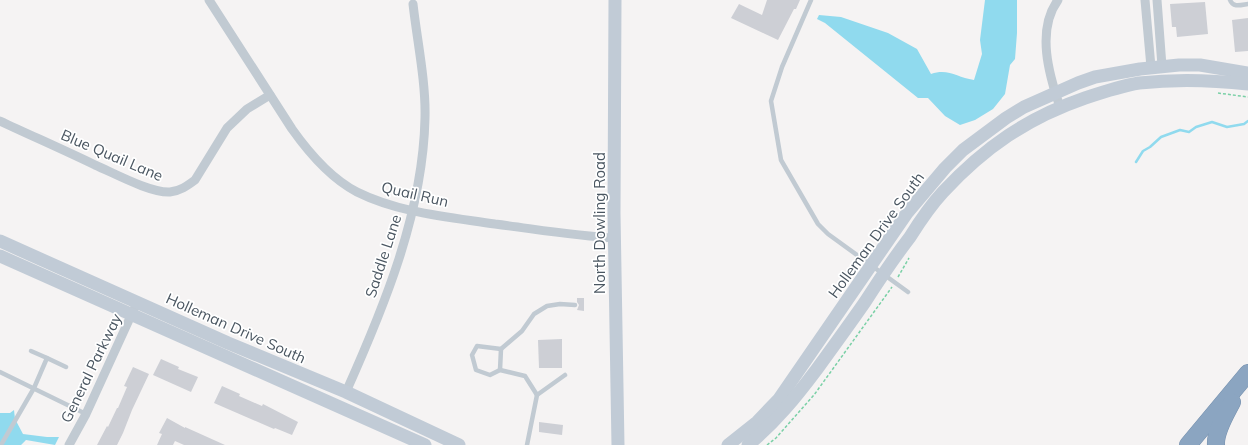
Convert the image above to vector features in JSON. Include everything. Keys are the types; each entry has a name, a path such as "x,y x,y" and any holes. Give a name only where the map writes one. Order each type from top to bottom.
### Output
{"highway":[{"path":"1188,445 1245,376"},
{"path":"1216,445 1215,440 1218,431 1245,376"}],"street":[{"name":"Quail Run","path":"209,0 303,144 337,179 357,192 377,201 413,211 586,236 615,238"},
{"name":"North Dowling Road","path":"615,0 615,238 618,445"},
{"path":"1058,0 1048,22 1046,44 1049,69 1060,107"},
{"path":"1145,0 1156,66"},
{"path":"1156,66 1157,0"},
{"name":"Saddle Lane","path":"346,392 378,317 392,279 413,211 423,152 425,116 423,80 413,4"},
{"name":"Holleman Drive South","path":"728,445 757,422 779,399 872,266 907,213 945,168 963,150 984,133 1024,107 1095,77 1156,66 1200,65 1248,73"},
{"name":"Holleman Drive South","path":"748,445 765,432 786,408 846,329 922,219 942,193 971,163 996,143 1019,128 1060,107 1116,88 1167,81 1225,81 1248,84"},
{"name":"Blue Quail Lane","path":"0,121 126,179 155,190 170,192 183,188 195,180 227,128 247,109 270,95"},
{"name":"Holleman Drive South","path":"0,241 228,343 346,392 459,445"},
{"path":"0,256 425,445"},
{"name":"General Parkway","path":"69,445 86,414 137,302"}],"lane":[{"path":"811,0 782,67 771,101 781,160 818,224 828,234 844,244 883,275 908,292"},
{"path":"1230,0 1231,3 1236,6 1248,4"},
{"path":"500,370 501,349 522,331 534,314 547,306 575,305"},
{"path":"501,349 477,346 472,356 476,370 490,375 500,370 525,376 537,395"},
{"path":"31,351 66,367"},
{"path":"1,445 34,388 47,358"},
{"path":"0,372 86,414"},
{"path":"527,445 537,395 565,375"}],"path":[{"path":"1212,92 1248,97"},
{"path":"767,445 776,438 814,395 895,283 910,257"}],"water":[{"path":"985,0 1017,0 1015,59 1010,65 1005,94 993,109 975,120 960,125 945,116 928,98 918,98 825,23 817,19 819,15 841,17 888,33 917,49 931,74 943,72 974,80 982,54 980,40"},
{"path":"14,410 15,419 23,434 59,437 55,445 26,440 21,445 0,445 0,413 10,413"}],"building":[{"path":"767,0 800,0 778,40 731,18 739,4 762,15"},
{"path":"1205,2 1208,34 1177,37 1176,27 1172,27 1170,4"},
{"path":"1248,18 1248,51 1235,52 1232,20"},
{"path":"577,298 584,298 584,311 577,310 579,305"},
{"path":"562,339 562,368 539,368 538,340"},
{"path":"161,359 179,367 178,369 198,377 191,392 153,375"},
{"path":"133,367 149,374 123,433 117,445 97,445 118,408 127,387 124,386"},
{"path":"222,386 240,394 239,396 262,406 263,404 298,422 292,435 275,428 274,429 214,403"},
{"path":"167,418 185,428 225,445 184,445 175,441 173,445 157,445 162,434 159,433"},
{"path":"539,422 563,425 562,435 539,432"}],"waterway":[{"path":"1136,162 1143,151 1161,137 1180,130 1189,132 1196,127 1212,122 1227,127 1244,124 1248,121"}]}
